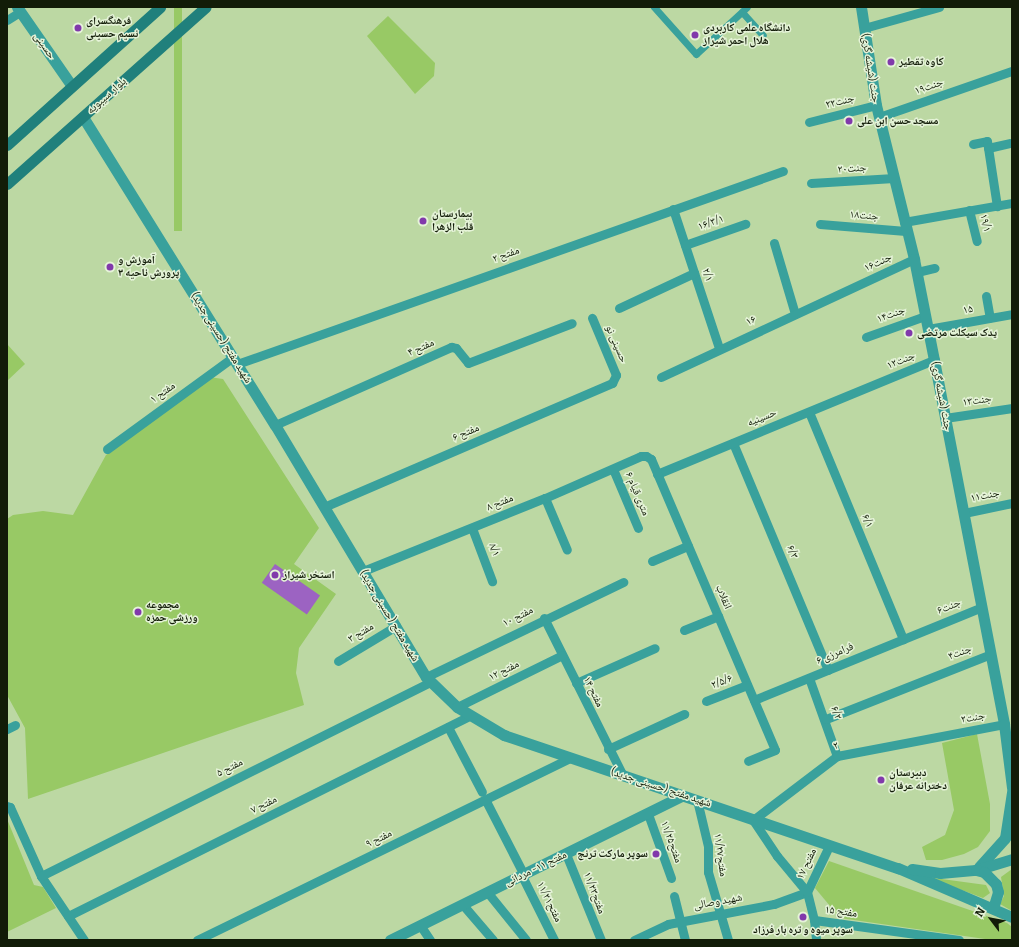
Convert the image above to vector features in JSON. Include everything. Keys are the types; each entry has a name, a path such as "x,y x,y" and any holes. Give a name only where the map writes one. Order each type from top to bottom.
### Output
{"main road":[{"path":"7,145 160,7"},
{"name":"بلوار سیبویه","path":"7,184 206,7"}],"street":[{"path":"654,7 696,54 744,9 763,35"},
{"name":"جنت (شیشه گری)","path":"861,7 876,105 914,259 964,513 1004,724 1012,787"},
{"path":"864,28 938,7"},
{"name":"حسینی","path":"19,10 72,86"},
{"path":"7,20 19,10"},
{"name":"جنت۱۹","path":"879,117 1012,71"},
{"name":"جنت۲۲","path":"809,122 876,105"},
{"name":"شهید مفتح (حسینی جدید)","path":"83,117 275,425 428,679 457,708 504,735 829,846 898,868"},
{"path":"973,144 987,141 997,206"},
{"path":"988,148 1009,144"},
{"name":"مفتح ۲","path":"235,360 783,171"},
{"name":"جنت۲۰","path":"812,184 894,178"},
{"path":"905,226 969,210 1012,203"},
{"name":"۲/۱","path":"673,209 719,348"},
{"name":"۱۹/۱","path":"969,210 977,241"},
{"name":"۱۶/۳/۱","path":"685,245 746,224"},
{"name":"جنت۱۸","path":"820,224 905,226"},
{"path":"774,243 795,314"},
{"name":"جنت۱۶","path":"851,288 914,259"},
{"path":"916,272 935,268"},
{"path":"619,308 694,273"},
{"name":"۱۶","path":"661,377 719,348 851,288"},
{"path":"986,296 990,318"},
{"name":"۱۵","path":"928,329 1012,314"},
{"name":"جنت۱۴","path":"866,338 925,316"},
{"name":"حسینی نو","path":"592,318 616,374 615,380"},
{"name":"مفتح ۴","path":"275,425 451,347 456,348 468,363 572,323"},
{"name":"مفتح ۱","path":"107,449 235,360"},
{"name":"جنت۱۲","path":"876,384 934,360"},
{"name":"مفتح ۶","path":"324,507 612,383 615,380"},
{"name":"حسینیه","path":"657,474 876,384"},
{"name":"جنت۱۳","path":"945,418 1012,408"},
{"name":"۶/۱","path":"809,412 903,639"},
{"name":"۶/۳","path":"733,443 828,670"},
{"name":"مفتح ۸","path":"363,571 545,498 641,456 646,456"},
{"name":"انقلاب","path":"646,456 651,460 775,750 748,761"},
{"name":"۶ متری قیام","path":"613,469 638,528"},
{"path":"545,498 567,550"},
{"name":"جنت۱۱","path":"964,513 1012,503"},
{"name":"۸/۱","path":"472,528 492,581"},
{"path":"652,561 688,546"},
{"name":"مفتح ۱۰","path":"428,679 544,618 623,582"},
{"name":"جنت۶","path":"926,629 982,607"},
{"path":"684,630 718,616"},
{"name":"مفتح ۱۴","path":"544,618 608,749 623,776"},
{"name":"مفتح ۳","path":"338,661 396,626"},
{"name":"فرامرزی ۶","path":"754,700 926,629"},
{"path":"576,683 655,648"},
{"name":"جنت۴","path":"826,719 991,654"},
{"name":"مفتح ۱۲","path":"457,708 562,655"},
{"name":"۶/۲","path":"809,678 826,719 838,756"},
{"name":"مفتح ۵","path":"41,876 428,679"},
{"name":"۲/۵/۶","path":"706,701 747,685"},
{"path":"608,749 684,714"},
{"name":"مفتح ۷","path":"68,916 470,716"},
{"name":"جنت۲","path":"945,734 1004,724"},
{"name":"مفتح۱۱/۲۱","path":"448,727 523,875 554,940"},
{"name":"۲","path":"753,820 838,756 945,734"},
{"name":"مفتح ۹","path":"196,940 484,797 570,758"},
{"path":"976,870 990,858 1005,838 1012,792"},
{"name":"مفتح ۱۱- مردانی","path":"395,939 682,796"},
{"name":"مفتح۱۱/۲۷","path":"697,800 708,846 708,872 728,940"},
{"path":"9,806 41,876 84,940"},
{"name":"مفتح۱۱/۲۵","path":"648,814 671,878"},
{"name":"مفتح ۱۵","path":"753,820 777,856 807,892 814,920 936,938"},
{"name":"مفتح ۱۷","path":"807,892 829,846"},
{"name":"مفتح۱۱/۲۳","path":"566,854 601,940"},
{"path":"898,868 940,873 976,870 1012,859"},
{"path":"898,868 1012,917"},
{"path":"976,870 988,874 996,884 998,892 993,908"},
{"name":"شهید وصالی","path":"634,940 668,924 774,904 807,892"},
{"path":"488,893 526,940"},
{"path":"674,896 685,940"},
{"path":"463,905 493,940"},
{"path":"814,920 816,940"},
{"path":"420,926 430,940"},
{"path":"936,938 959,940"}],"green space":[{"path":"174,7 182,7 182,231 174,231"},
{"path":"388,16 435,63 434,76 415,94 367,36"},
{"path":"7,344 25,364 7,381"},
{"name":"مجموعه ورزشی حمزه","path":"209,377 223,379 319,528 294,564 336,594 299,648 296,673 304,705 28,799 25,728 7,695 7,519 13,515 43,511 73,515 106,455"},
{"path":"977,734 990,804 990,831 978,847 964,854 942,860 926,860 922,847 945,835 954,810 942,743"},
{"path":"7,819 34,885 43,887 56,908 7,932"},
{"path":"829,861 1007,923 1012,927 1012,940 992,940 840,918 815,888"},
{"path":"1012,869 1012,911 1000,904 1004,896 1001,877"},
{"path":"927,877 986,885 990,893 983,898"}],"shaded area":[{"path":"275,564 320,596 307,614 262,583"}],"place":[{"name":"فرهنگسرای نسیم حسینی","path":"78,28"},
{"name":"دانشگاه علمی کاربردی هلال احمر شیراز","path":"695,35"},
{"name":"کاوه تقطیر","path":"891,62"},
{"name":"مسجد حسن ابن علی","path":"849,121"},
{"name":"بیمارستان قلب الزهرا","path":"423,221"},
{"name":"آموزش و پرورش ناحیه ۳","path":"110,267"},
{"name":"یدک سیکلت مرتضی","path":"909,333"},
{"name":"استخر شیراز","path":"275,575"},
{"name":"مجموعه ورزشی حمزه","path":"138,612"},
{"name":"دبیرستان دخترانه عرفان","path":"881,780"},
{"name":"سوپر مارکت ترنج","path":"656,854"},
{"name":"سوپر میوه و تره بار فرزاد","path":"803,917"}]}
